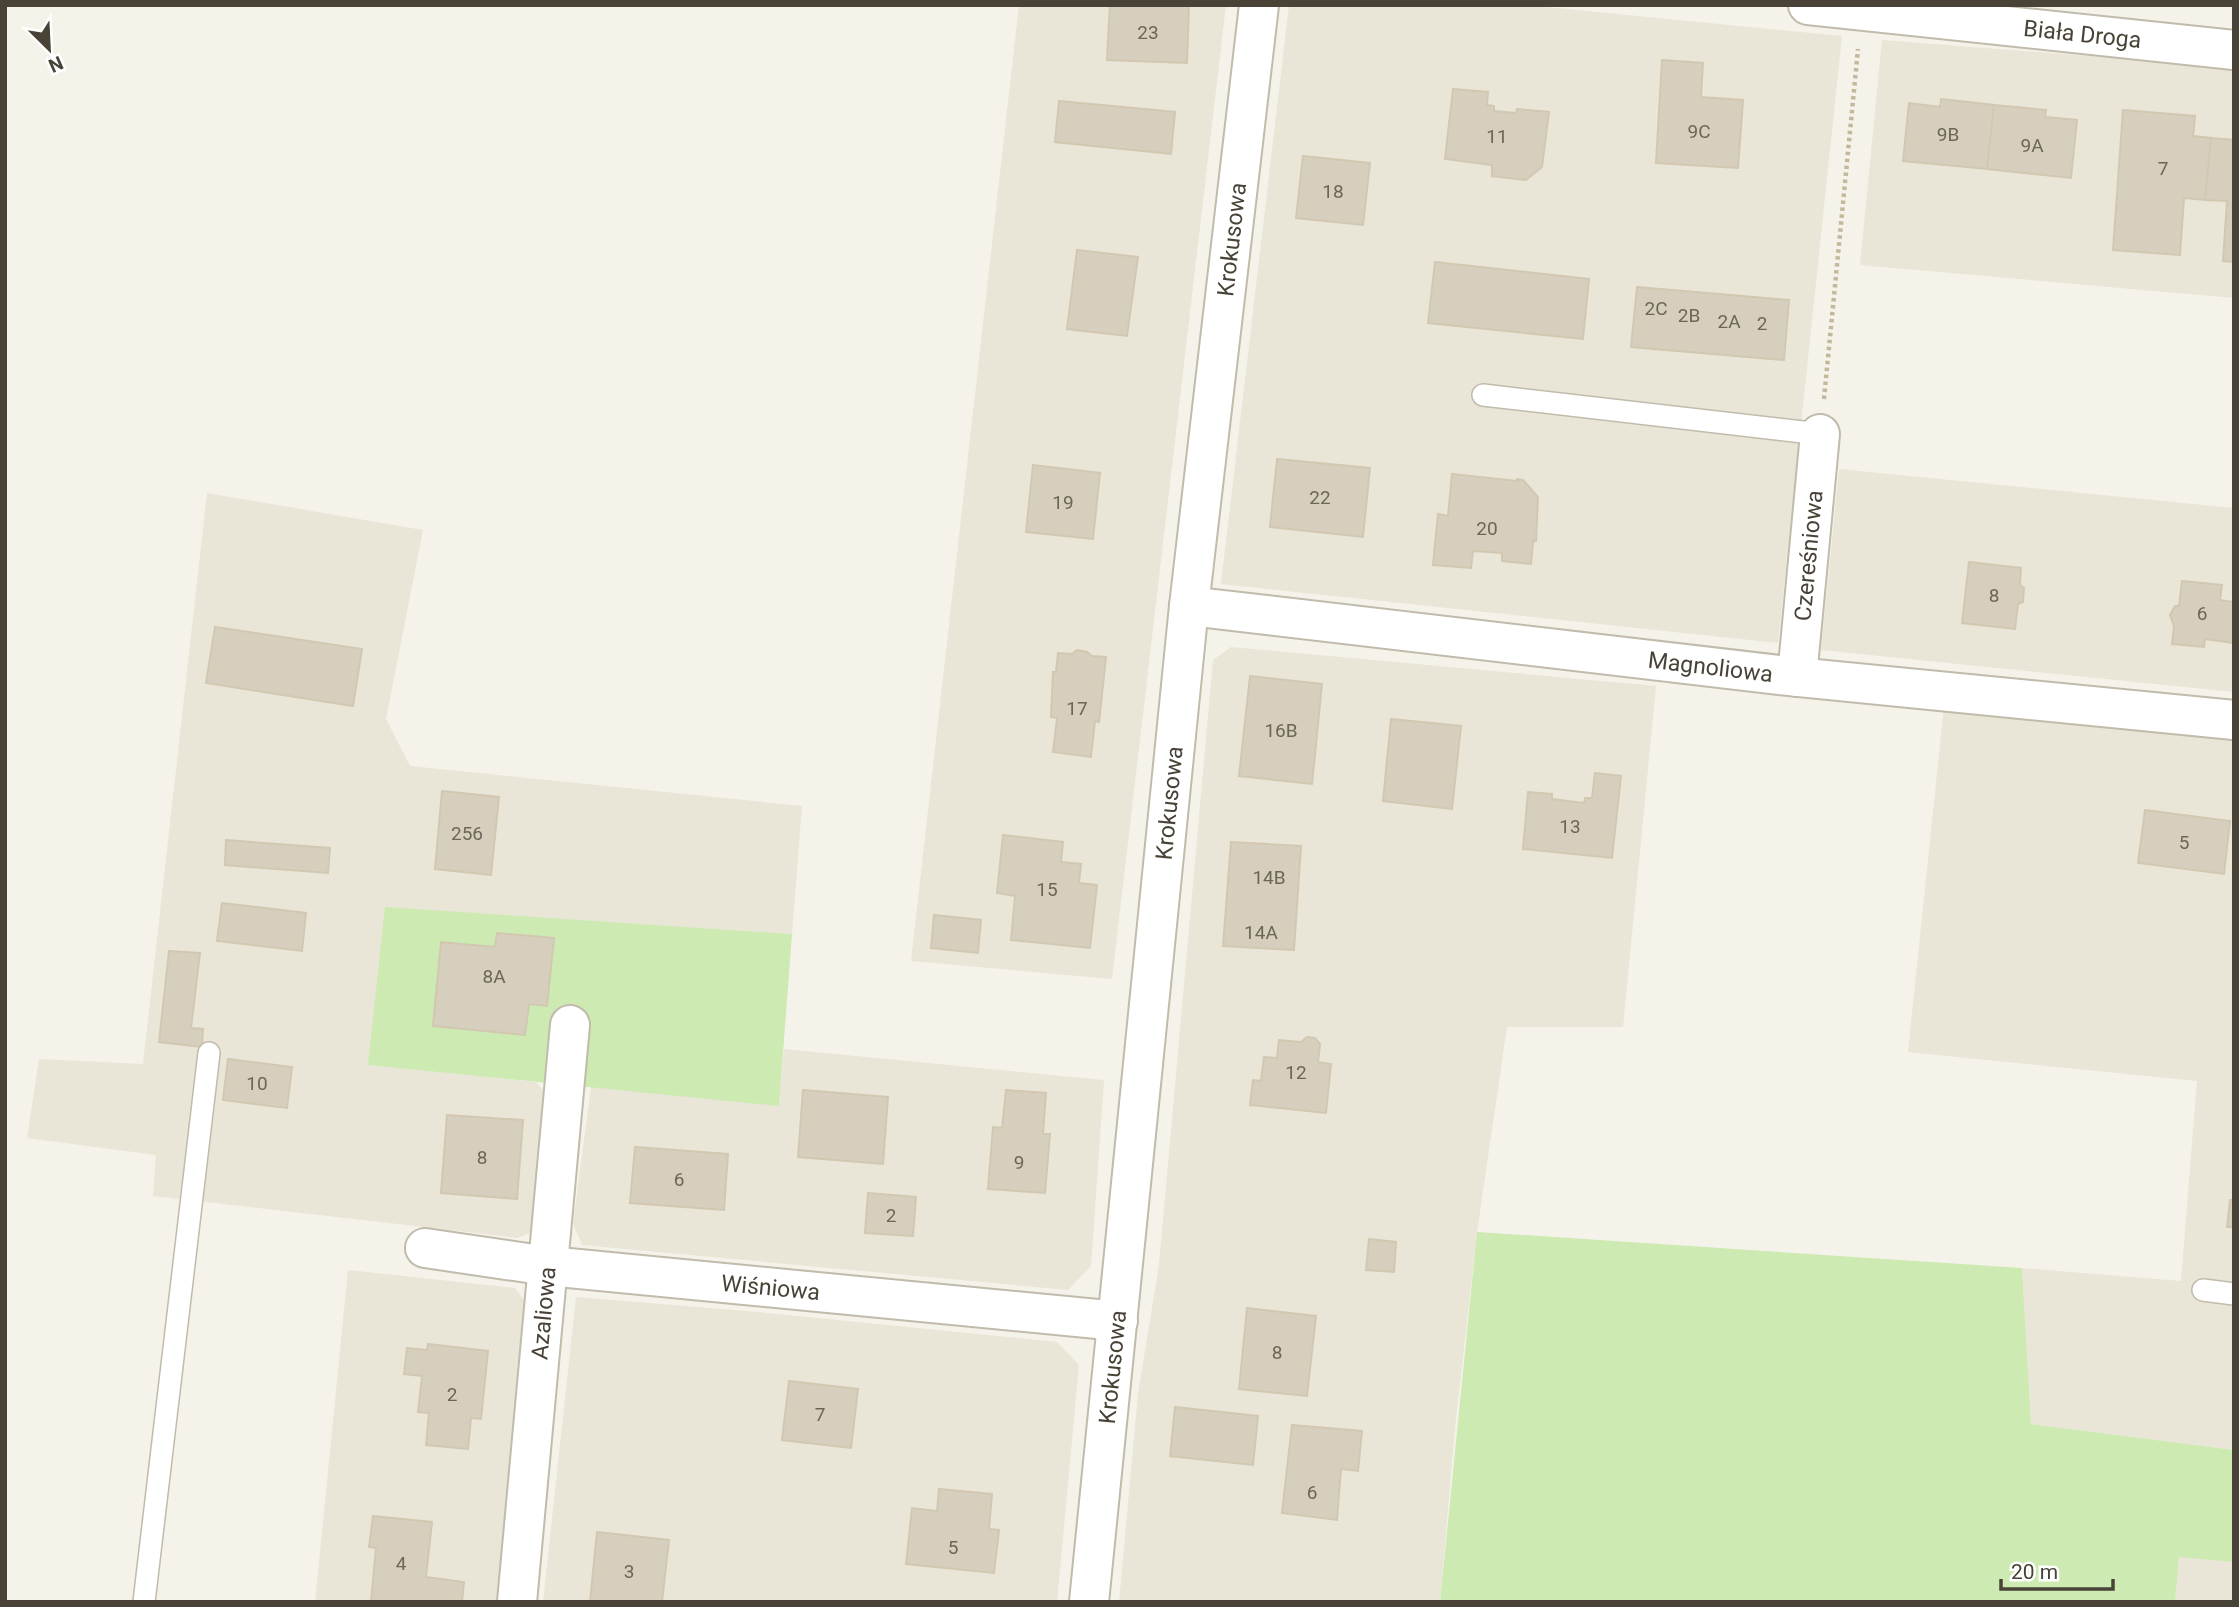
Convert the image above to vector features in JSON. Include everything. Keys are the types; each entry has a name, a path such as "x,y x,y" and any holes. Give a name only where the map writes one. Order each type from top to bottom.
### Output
{"street":[{"name":"Krokusowa","path":"1089,1602 1189,606 1259,5"},
{"name":"Biała Droga","path":"1808,5 2234,50"},
{"name":"Czereśniowa","path":"1797,677 1821,435"},
{"name":"Magnoliowa","path":"1189,606 1797,677 2234,720"},
{"name":"Azaliowa","path":"517,1602 570,1025"},
{"name":"Wiśniowa","path":"425,1248 548,1266 1118,1321"}],"lane":[{"path":"1483,395 1821,435"},
{"path":"144,1602 209,1053"},
{"path":"2203,1290 2234,1294"}],"path":[{"path":"1821,435 1862,10"}],"shaded area":[{"path":"1019,5 1226,5 1112,979 911,961"},
{"path":"1289,5 1526,5 1842,36 1778,643 1221,584"},
{"path":"1882,40 2234,67 2234,298 1860,265"},
{"path":"1839,469 2234,508 2234,692 1821,650"},
{"path":"207,493 423,530 386,719 410,766 802,806 792,934 527,917 369,1065 536,1082 547,1095 534,1231 518,1238 153,1196 156,1155 27,1138 39,1059 143,1064"},
{"path":"1231,647 1656,686 1623,1027 1507,1027 1477,1232 1455,1428 1440,1602 1119,1602 1138,1394 1159,1265 1213,660"},
{"path":"1944,706 2234,735 2234,1450 2031,1424 2022,1268 2181,1281 2197,1081 1908,1052"},
{"path":"784,1049 1104,1080 1091,1266 1068,1290 582,1245 573,1224 591,1087 779,1105"},
{"path":"348,1270 515,1288 531,1309 498,1602 315,1602"},
{"path":"576,1297 1057,1342 1079,1365 1057,1602 543,1602"},
{"path":"2179,1556 2234,1562 2234,1602 2175,1602"}],"green space":[{"path":"385,907 792,934 779,1106 368,1065"},
{"path":"1477,1232 2022,1268 2031,1424 2234,1450 2234,1562 2179,1557 2175,1602 1440,1602"}],"building":[{"path":"1110,5 1189,5 1187,63 1107,60"},
{"path":"1662,60 1703,63 1701,97 1743,100 1738,168 1656,163"},
{"path":"1453,89 1488,92 1487,105 1494,106 1494,111 1516,113 1517,109 1549,112 1542,167 1526,180 1492,176 1492,165 1445,159"},
{"path":"1941,99 1994,105 1987,169 1903,161 1909,103 1940,107"},
{"path":"1059,101 1175,112 1171,154 1055,142"},
{"path":"1994,105 2046,110 2045,117 2077,120 2071,178 1987,169"},
{"path":"2123,110 2195,116 2193,136 2211,138 2205,200 2184,198 2180,255 2113,250"},
{"path":"2211,138 2234,140 2234,262 2223,261 2227,201 2205,200"},
{"path":"1303,156 1370,163 1363,225 1296,218"},
{"path":"1077,250 1138,257 1127,336 1067,329"},
{"path":"1435,262 1589,279 1583,339 1428,323"},
{"path":"1637,287 1789,300 1784,360 1631,347"},
{"path":"1277,459 1370,468 1363,537 1270,527"},
{"path":"1033,465 1100,473 1093,539 1026,532"},
{"path":"1452,474 1523,480 1538,497 1536,541 1533,541 1531,564 1502,561 1502,553 1473,551 1471,568 1433,565 1438,514 1448,516"},
{"path":"1969,562 2021,568 2023,602 2018,604 2015,629 1962,623"},
{"path":"2182,581 2222,585 2220,600 2234,602 2234,643 2205,639 2204,647 2172,644 2174,626 2170,615 2175,606 2179,606"},
{"path":"215,627 362,649 353,706 206,683"},
{"path":"1077,650 1092,656 1106,657 1099,722 1095,721 1091,757 1053,752 1057,718 1051,717 1053,672 1056,672 1058,653 1072,654"},
{"path":"1250,676 1322,684 1312,784 1239,776"},
{"path":"1391,719 1461,726 1452,809 1383,801"},
{"path":"1595,773 1621,776 1612,858 1523,849 1528,792 1552,794 1552,799 1584,803 1585,798 1592,798"},
{"path":"442,791 499,797 491,875 435,869"},
{"path":"2145,810 2230,821 2224,874 2138,863"},
{"path":"1003,835 1063,842 1061,862 1081,864 1079,883 1097,885 1090,948 1011,940 1015,896 997,893"},
{"path":"226,840 330,848 328,873 225,865"},
{"path":"1231,842 1301,846 1294,950 1223,946"},
{"path":"222,903 306,913 302,951 217,941"},
{"path":"934,915 981,920 978,953 931,948"},
{"path":"497,933 554,938 547,1006 529,1004 525,1035 433,1026 441,942 495,947"},
{"path":"169,951 200,953 191,1028 203,1029 202,1047 159,1042"},
{"path":"1307,1037 1315,1038 1320,1044 1318,1062 1331,1064 1326,1113 1250,1105 1253,1080 1261,1081 1264,1057 1277,1058 1279,1040 1301,1042"},
{"path":"228,1059 292,1067 287,1108 223,1100"},
{"path":"803,1090 888,1097 883,1164 798,1157"},
{"path":"1006,1090 1046,1093 1043,1134 1050,1134 1045,1193 988,1189 993,1127 1002,1128"},
{"path":"447,1115 523,1120 517,1199 441,1193"},
{"path":"635,1147 728,1154 724,1210 630,1203"},
{"path":"868,1193 916,1197 913,1236 865,1233"},
{"path":"2230,1200 2234,1200 2234,1227 2227,1227"},
{"path":"1369,1239 1396,1242 1394,1272 1366,1270"},
{"path":"1247,1308 1316,1316 1307,1396 1239,1389"},
{"path":"428,1344 488,1351 481,1419 471,1418 468,1449 426,1445 429,1413 418,1412 422,1376 404,1374 407,1348 427,1350"},
{"path":"789,1381 858,1389 851,1448 782,1440"},
{"path":"1175,1407 1258,1416 1253,1465 1170,1456"},
{"path":"1292,1425 1362,1431 1358,1471 1341,1469 1337,1520 1282,1513"},
{"path":"939,1489 992,1494 989,1529 999,1530 994,1573 906,1564 912,1508 937,1511"},
{"path":"373,1516 432,1522 426,1577 464,1582 462,1602 371,1602 376,1548 369,1547"},
{"path":"597,1532 669,1540 662,1602 590,1602"}]}
